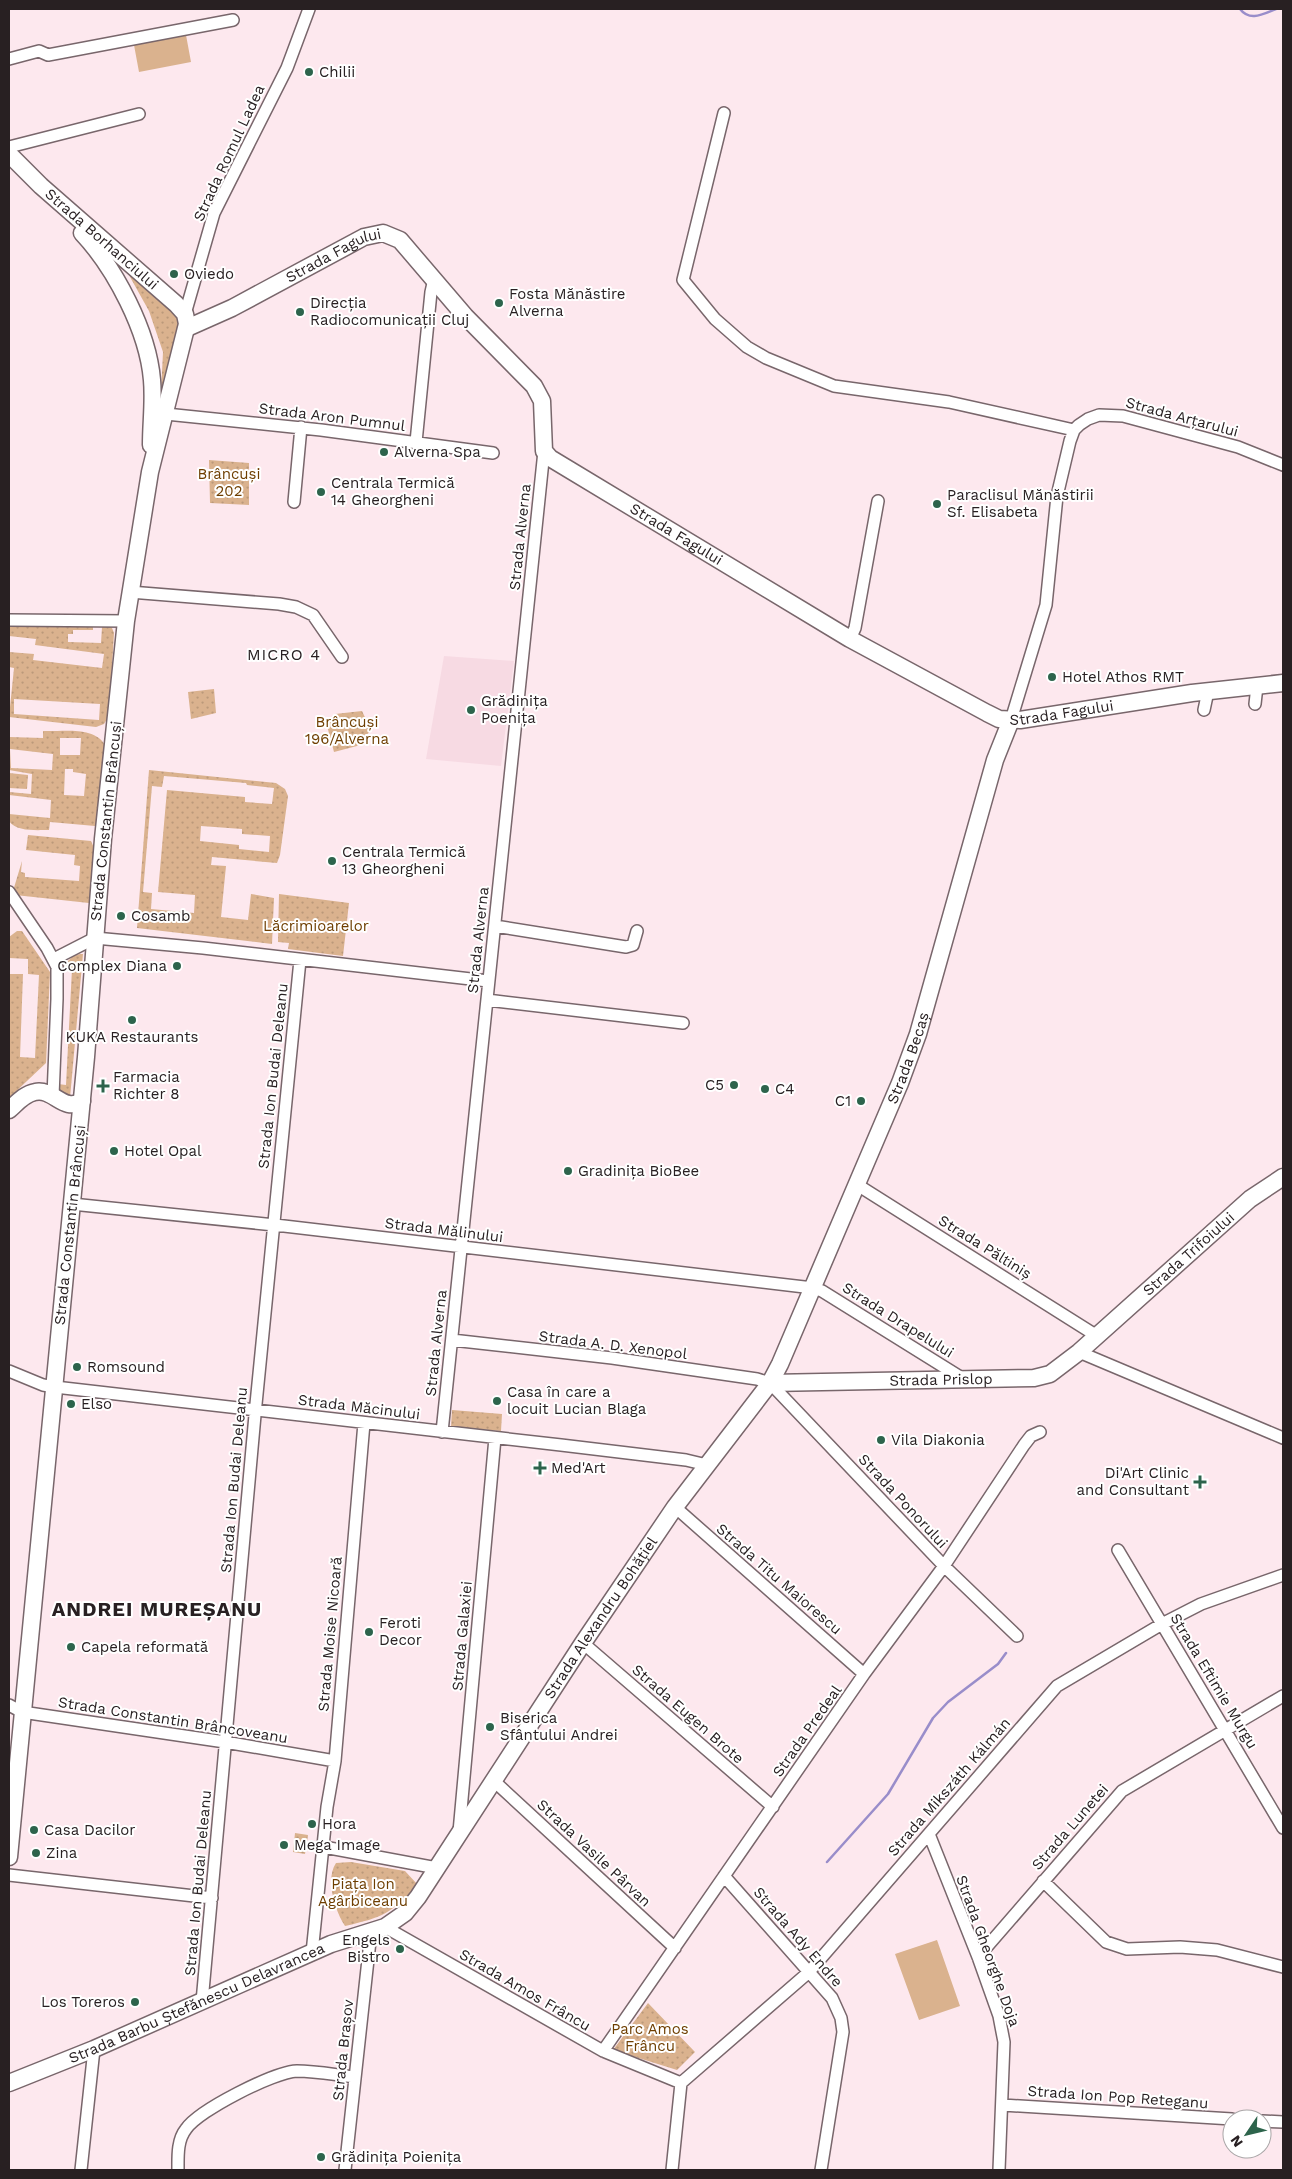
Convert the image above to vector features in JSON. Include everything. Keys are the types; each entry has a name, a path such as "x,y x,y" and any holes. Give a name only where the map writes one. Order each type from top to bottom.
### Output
{"main road":[{"name":"Strada Borhanciului","path":"9,154 41,186 176,304 186,321"},
{"path":"41,186 99,253 120,288 137,323 148,356 152,379 150,472"},
{"name":"Strada Fagului","path":"186,321 232,308 364,237 383,233 400,240 465,316 540,394 543,411 544,451 550,458 850,639 987,713 999,719 1011,720 1046,717 1208,691 1283,683"},
{"name":"Strada Constantin Brâncuși","path":"9,1857 16,1708 55,1388 80,1124 103,839 126,621 150,472 166,414 186,321"},
{"name":"Strada Becaș","path":"770,1383 791,1342 900,1083 918,1034 994,766 1011,720"},
{"path":"9,1110 32,1093 42,1092 72,1105 82,1101"},
{"path":"53,1096 80,1124"},
{"name":"Strada Trifoiului","path":"1097,1336 1250,1199 1283,1177"},
{"name":"Strada Prislop","path":"770,1383 967,1380 1044,1376 1058,1369 1097,1336"},
{"name":"Strada Alexandru Bohățiel","path":"378,1930 396,1921 410,1908 583,1643 675,1507 770,1383"},
{"name":"Strada Barbu Ștefănescu Delavrancea","path":"9,2083 94,2049 345,1938 378,1930"}],"street":[{"name":"Strada Romul Ladea","path":"186,321 212,218 287,68 309,9"},
{"path":"9,59 40,51 48,55 233,20"},
{"path":"724,113 683,280 715,319 729,332 747,347 766,358 834,386 949,402 1074,430 1057,496 1046,605 1011,720"},
{"path":"9,147 139,114"},
{"path":"416,442 430,292 434,279"},
{"name":"Strada Aron Pumnul","path":"166,414 301,427 494,453"},
{"name":"Strada Arțarului","path":"1074,430 1088,419 1099,416 1123,416 1238,447 1283,465"},
{"path":"294,502 301,427"},
{"name":"Strada Alverna","path":"442,1432 544,451"},
{"path":"850,639 855,628 878,501"},
{"path":"130,592 296,607 312,615 342,657"},
{"path":"9,620 126,621"},
{"path":"1256,704 1257,686"},
{"path":"1204,710 1208,691"},
{"path":"9,892 54,959 58,977 53,1096"},
{"path":"495,926 626,947 633,945 637,931"},
{"path":"54,959 95,938 274,956 488,981"},
{"name":"Strada Ion Budai Deleanu","path":"202,2002 255,1411 300,960"},
{"path":"487,1000 683,1023"},
{"name":"Strada Păltiniș","path":"856,1184 1097,1336"},
{"name":"Strada Mălinului","path":"72,1204 273,1225 813,1288"},
{"name":"Strada Drapelului","path":"813,1288 822,1291 967,1380"},
{"name":"Strada A. D. Xenopol","path":"452,1340 612,1358 770,1383"},
{"path":"1079,1352 1283,1438"},
{"name":"Strada Măcinului","path":"9,1371 55,1388 686,1460 708,1465"},
{"name":"Strada Ponorului","path":"770,1383 944,1566 1016,1636"},
{"name":"Strada Moise Nicoară","path":"324,1847 327,1806 335,1761 364,1423"},
{"name":"Strada Predeal","path":"603,2051 864,1674 944,1566 1024,1445 1031,1436 1040,1432"},
{"name":"Strada Galaxiei","path":"458,1837 494,1438"},
{"name":"Strada Titu Maiorescu","path":"675,1507 864,1674"},
{"name":"Strada Eftimie Murgu","path":"1118,1550 1283,1828"},
{"name":"Strada Mikszáth Kálmán","path":"681,2083 809,1972 1057,1686 1162,1624 1201,1604 1283,1575"},
{"name":"Strada Eugen Brote","path":"583,1643 773,1807"},
{"name":"Strada Lunetei","path":"978,1957 1122,1791 1283,1696"},
{"name":"Strada Constantin Brâncoveanu","path":"16,1708 335,1761"},
{"name":"Strada Vasile Pârvan","path":"494,1781 674,1948"},
{"name":"Strada Gheorghe Doja","path":"929,1834 978,1957 999,2016 1004,2042 999,2170"},
{"path":"312,1953 324,1847 437,1868"},
{"path":"9,1875 212,1898"},
{"name":"Strada Ady Endre","path":"724,1876 832,1998 838,2008 843,2032 822,2170"},
{"path":"1042,1881 1106,1942 1127,1949 1180,1948 1217,1950 1283,1967"},
{"name":"Strada Amos Frâncu","path":"378,1930 603,2051 681,2083"},
{"name":"Strada Brașov","path":"345,2170 355,2077 378,1930"},
{"path":"81,2170 94,2049"},
{"path":"178,2170 180,2144 185,2130 194,2120 253,2085 282,2073 297,2071 355,2077"},
{"path":"672,2170 681,2083"},
{"name":"Strada Ion Pop Reteganu","path":"1003,2105 1222,2118"}],"shaded area":[{"name":"Grădinița Poenița","path":"444,656 514,661 501,766 426,759"}],"green space":[{"path":"186,35 191,62 139,72 134,45"},
{"path":"120,259 171,305 181,321 160,414 163,352 149,311"},
{"name":"Brâncuși 202","path":"209,460 249,463 249,505 210,503"},
{"path":"9,624 106,624 112,628 114,633 109,716 104,724 96,727 9,717 14,668 9,667 9,652 34,654 33,660 102,668 104,654 35,645 36,639 9,636","holes":["93,626 102,627 101,643 68,642 68,634 73,634 73,630 93,630","14,699 100,704 99,720 14,714"]},
{"path":"214,689 216,713 191,719 188,692"},
{"name":"Brâncuși 196/Alverna","path":"362,711 371,730 357,746 334,752 326,722 335,714"},
{"path":"43,731 86,732 100,739 105,745 98,823 95,826 50,822 49,830 33,830 22,829 12,825 9,821 9,814 50,818 51,800 9,795 9,792 31,794 32,774 9,770 9,737 43,738","holes":["60,738 81,738 80,755 60,755","10,749 53,754 52,770 11,768","65,769 73,769 73,772 86,774 84,796 64,795"]},
{"path":"149,770 276,783 285,789 288,796 280,855 277,863 212,857 211,865 226,866 221,917 248,920 251,894 274,898 272,944 137,928","holes":["164,776 246,783 247,785 274,788 272,804 245,802 245,797 167,790 158,892 195,895 194,913 151,909 152,893 143,892 152,786 162,787","201,826 242,829 242,834 270,836 269,852 239,849 239,845 200,841"]},
{"path":"9,773 28,775 27,789 9,788"},
{"path":"28,835 91,841 95,850 89,903 15,895 13,891 22,861 21,872 25,873 25,877 79,881 80,866 74,865 75,855 26,850"},
{"name":"Lăcrimioarelor","path":"279,894 349,903 343,956 288,949 289,943 278,942"},
{"path":"17,931 22,931 50,972 46,1063 9,1098 9,974 23,974 20,1057 35,1058 39,975 28,974 28,959 9,958 9,937"},
{"path":"83,954 70,1098 66,1098 58,1090 58,1084 66,1085 72,969 63,968 63,966 73,956"},
{"path":"452,1410 502,1414 501,1431 451,1427"},
{"path":"295,1833 308,1835 305,1854 293,1852"},
{"name":"Piața Ion Agârbiceanu","path":"351,1862 405,1871 418,1885 386,1913 369,1920 345,1926 335,1904 331,1877 336,1863"},
{"path":"937,1940 960,2006 919,2020 895,1954"},
{"name":"Parc Amos Frâncu","path":"648,2003 695,2052 677,2070 613,2050"}],"waterway":[{"path":"1240,9 1252,16 1262,15 1276,9"},
{"path":"827,1862 888,1794 933,1718 948,1702 998,1664 1006,1653"}],"place":[{"name":"Chilii","path":"309,72"},
{"name":"Oviedo","path":"174,274"},
{"name":"Fosta Mănăstire Alverna","path":"499,303"},
{"name":"Direcția Radiocomunicații Cluj","path":"300,312"},
{"name":"Alverna Spa","path":"384,452"},
{"name":"Centrala Termică 14 Gheorgheni","path":"321,492"},
{"name":"Paraclisul Mănăstirii Sf. Elisabeta","path":"937,504"},
{"name":"Hotel Athos RMT","path":"1052,677"},
{"name":"Grădinița Poenița","path":"471,710"},
{"name":"Centrala Termică 13 Gheorgheni","path":"332,861"},
{"name":"Cosamb","path":"121,916"},
{"name":"Complex Diana","path":"177,966"},
{"name":"KUKA Restaurants","path":"132,1020"},
{"name":"C5","path":"734,1085"},
{"name":"Farmacia Richter 8","path":"103,1086"},
{"name":"C4","path":"765,1089"},
{"name":"C1","path":"861,1101"},
{"name":"Hotel Opal","path":"114,1151"},
{"name":"Gradinița BioBee","path":"568,1171"},
{"name":"Romsound","path":"77,1367"},
{"name":"Casa în care a locuit Lucian Blaga","path":"497,1401"},
{"name":"Elso","path":"71,1404"},
{"name":"Vila Diakonia","path":"881,1440"},
{"name":"Med'Art","path":"540,1468"},
{"name":"Di'Art Clinic and Consultant","path":"1200,1482"},
{"name":"Feroti Decor","path":"369,1632"},
{"name":"Capela reformată","path":"71,1647"},
{"name":"Biserica Sfântului Andrei","path":"490,1727"},
{"name":"Hora","path":"312,1824"},
{"name":"Casa Dacilor","path":"34,1830"},
{"name":"Mega Image","path":"284,1845"},
{"name":"Zina","path":"36,1853"},
{"name":"Engels Bistro","path":"400,1949"},
{"name":"Los Toreros","path":"135,2002"},
{"name":"Grădinița Poienița","path":"321,2157"}],"district":[{"name":"MICRO 4","path":"284,654"},
{"name":"ANDREI MUREȘANU","path":"157,1609"}]}
